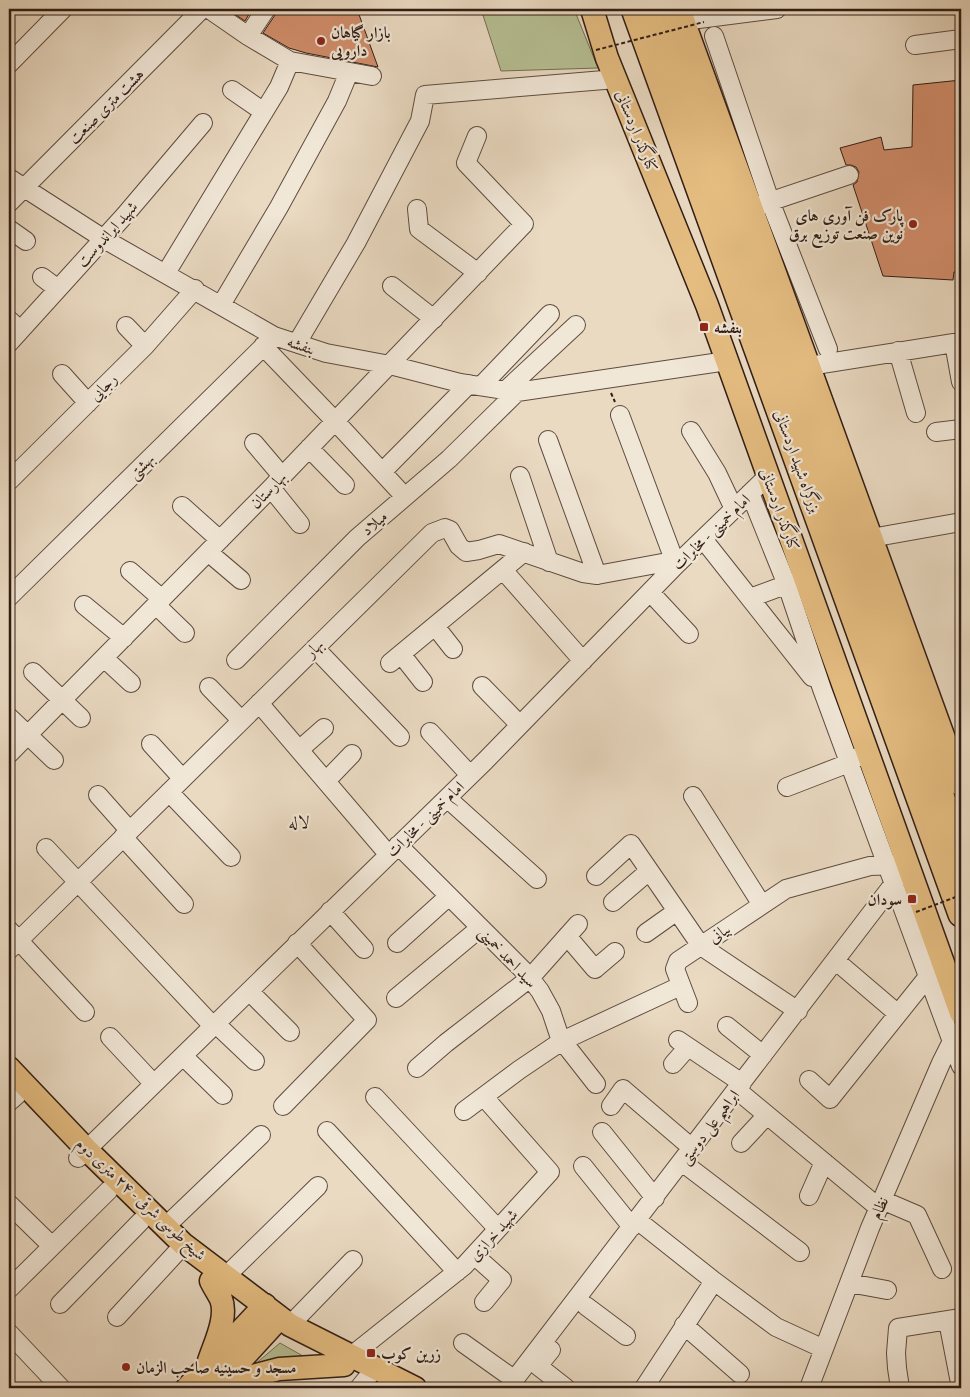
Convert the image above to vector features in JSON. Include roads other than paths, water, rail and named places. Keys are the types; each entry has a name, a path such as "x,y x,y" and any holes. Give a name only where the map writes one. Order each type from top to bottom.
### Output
{"highway":[{"path":"620,9 682,140"},
{"name":"بزرگراه شهید اردستانی","path":"634,9 961,914"},
{"name":"بزرگراه شهید اردستانی","path":"655,9 961,852"},
{"path":"690,19 713,134 783,360"}],"main road":[{"name":"کنارگذر اردستانی","path":"592,9 616,79 707,305 768,476 796,582 858,757 898,865 942,958 961,1013"},
{"path":"690,19 761,205 808,366 961,785"},
{"name":"شیخ طوسی شرقی - ۲۴ متری دوم","path":"9,1068 82,1154 109,1190 176,1254 218,1279 272,1317 304,1346 348,1360 415,1388"},
{"name":"شیخ طوسی شرقی - ۲۴ متری دوم","path":"11,1094 166,1227 218,1279"},
{"path":"203,1384 222,1317 222,1300 218,1279"},
{"path":"203,1384 272,1317"},
{"path":"203,1384 242,1379 279,1369 348,1360"},
{"name":"شیخ طوسی شرقی - ۲۴ متری دوم","path":"348,1360 371,1384"}],"street":[{"path":"12,55 63,9"},
{"name":"هشت متری صنعت","path":"9,203 202,9"},
{"path":"209,9 248,36 290,60 372,76"},
{"path":"248,36 266,9"},
{"path":"777,9 690,19 761,205 828,349"},
{"path":"915,45 961,39"},
{"path":"166,273 264,112 290,60"},
{"path":"221,305 279,207 337,101 349,72"},
{"path":"297,343 356,243 420,121 425,95 616,79"},
{"path":"232,90 264,112"},
{"name":"شهید ایراندوست","path":"13,331 58,289 104,239 203,123"},
{"name":"بهارستان","path":"9,754 390,365 524,224 466,163 477,136"},
{"path":"761,205 849,175"},
{"name":"بنفشه","path":"9,178 104,239 221,305 269,341 297,343 326,353 390,365 475,385 512,391 727,361"},
{"path":"417,208 420,229 478,273"},
{"path":"9,229 26,241"},
{"path":"42,277 58,289"},
{"path":"392,286 434,319"},
{"name":"رجایی","path":"9,481 145,346 194,289"},
{"path":"382,472 550,314"},
{"name":"میلاد","path":"236,660 357,538 449,458 576,324"},
{"path":"126,326 145,346"},
{"path":"269,341 335,421 405,497"},
{"name":"بهشتی","path":"9,597 269,341"},
{"path":"808,366 958,343 961,382"},
{"path":"898,351 916,413"},
{"path":"62,374 88,403"},
{"path":"620,415 676,565"},
{"path":"936,432 961,429"},
{"path":"691,431 717,473 734,509"},
{"path":"548,440 598,575"},
{"path":"254,443 300,524"},
{"path":"309,448 345,485"},
{"path":"520,476 549,562"},
{"name":"امام خمینی - مخابرات","path":"82,1154 447,798 676,565 768,476"},
{"path":"750,493 796,582 822,689"},
{"path":"182,506 241,580"},
{"path":"871,538 961,522"},
{"name":"بهار","path":"12,940 79,882 182,778 432,533 444,528 450,530 459,546 466,552 499,544 583,573 598,575 662,563 676,565"},
{"path":"703,539 822,689 858,757 787,787"},
{"path":"423,682 396,659 524,552"},
{"path":"503,570 582,661"},
{"path":"130,571 186,633"},
{"path":"750,598 796,582"},
{"path":"650,592 689,634"},
{"path":"84,605 124,638"},
{"path":"435,626 453,649"},
{"path":"315,648 400,738"},
{"path":"104,658 131,683"},
{"path":"33,672 81,718"},
{"path":"482,686 520,725"},
{"path":"209,687 241,720"},
{"name":"سید احمد خمینی","path":"259,703 326,781 393,850 449,896 530,978 551,1011 562,1041 596,1084"},
{"path":"9,717 54,760"},
{"path":"299,750 324,728"},
{"path":"430,732 470,775"},
{"path":"151,744 182,778"},
{"path":"326,781 352,754"},
{"path":"168,792 231,857"},
{"path":"98,795 126,834 184,904"},
{"path":"693,796 762,905"},
{"path":"447,798 537,880"},
{"path":"596,876 631,844 701,946 798,1010"},
{"path":"46,848 214,1025 255,1061"},
{"name":"ابراهیم علی دوستی","path":"511,1384 638,1224 655,1198 687,1159 740,1086 894,885 898,865"},
{"name":"بیانی","path":"680,982 675,969 678,961 786,889 870,866 898,865"},
{"path":"613,902 649,871"},
{"path":"894,885 928,976 957,1038 961,1066"},
{"path":"398,943 449,896"},
{"path":"646,933 677,910"},
{"path":"330,911 364,949"},
{"path":"396,998 480,928"},
{"path":"417,1068 530,978 572,930 595,969 615,952"},
{"path":"12,940 85,1012"},
{"path":"283,1106 366,1020 298,944"},
{"path":"809,1080 830,1099 942,958"},
{"path":"836,961 897,1014"},
{"path":"680,982 688,1003"},
{"path":"464,1111 562,1041 676,988 680,982"},
{"path":"248,991 290,1032"},
{"path":"727,1026 764,1055"},
{"path":"110,1037 154,1084"},
{"name":"نظام","path":"809,1388 880,1204 957,1038"},
{"path":"673,1064 683,1043 740,1086 768,1115 824,1162 880,1204 917,1215 942,1269"},
{"path":"183,1056 223,1095"},
{"path":"611,1106 623,1089 687,1159 800,1252"},
{"name":"شهید خرازی","path":"348,1360 457,1272 550,1172 484,1096"},
{"path":"375,1097 498,1229"},
{"path":"741,1143 768,1115"},
{"path":"327,1132 457,1272"},
{"path":"602,1132 655,1198"},
{"path":"166,1227 261,1135"},
{"path":"566,1388 538,1366 586,1306 638,1224 687,1159"},
{"path":"809,1196 824,1162"},
{"path":"583,1166 638,1224 776,1327 824,1349"},
{"path":"218,1279 318,1186"},
{"path":"9,1288 109,1190"},
{"path":"9,1204 52,1246"},
{"path":"60,1304 141,1221"},
{"path":"117,1317 176,1254"},
{"path":"474,1255 502,1280 484,1302"},
{"path":"272,1317 353,1260"},
{"path":"644,1388 714,1281"},
{"path":"849,1283 887,1290"},
{"path":"586,1306 626,1336"},
{"path":"900,1388 896,1368 898,1328 954,1320 961,1388"},
{"path":"684,1326 740,1374"},
{"path":"9,1333 61,1388"},
{"path":"463,1342 511,1384"}],"place":[{"name":"بازار گیاهان دارویی","path":"321,41"},
{"name":"پارک فن آوری های نوین صنعت توزیع برق","path":"913,224"},
{"name":"بنفشه","path":"704,327"},
{"name":"سودان","path":"912,899"},
{"name":"زرین کوب","path":"371,1353"},
{"name":"مسجد و حسینیه صاحب الزمان","path":"126,1367"}],"district":[{"name":"لاله","path":"299,821"}]}
